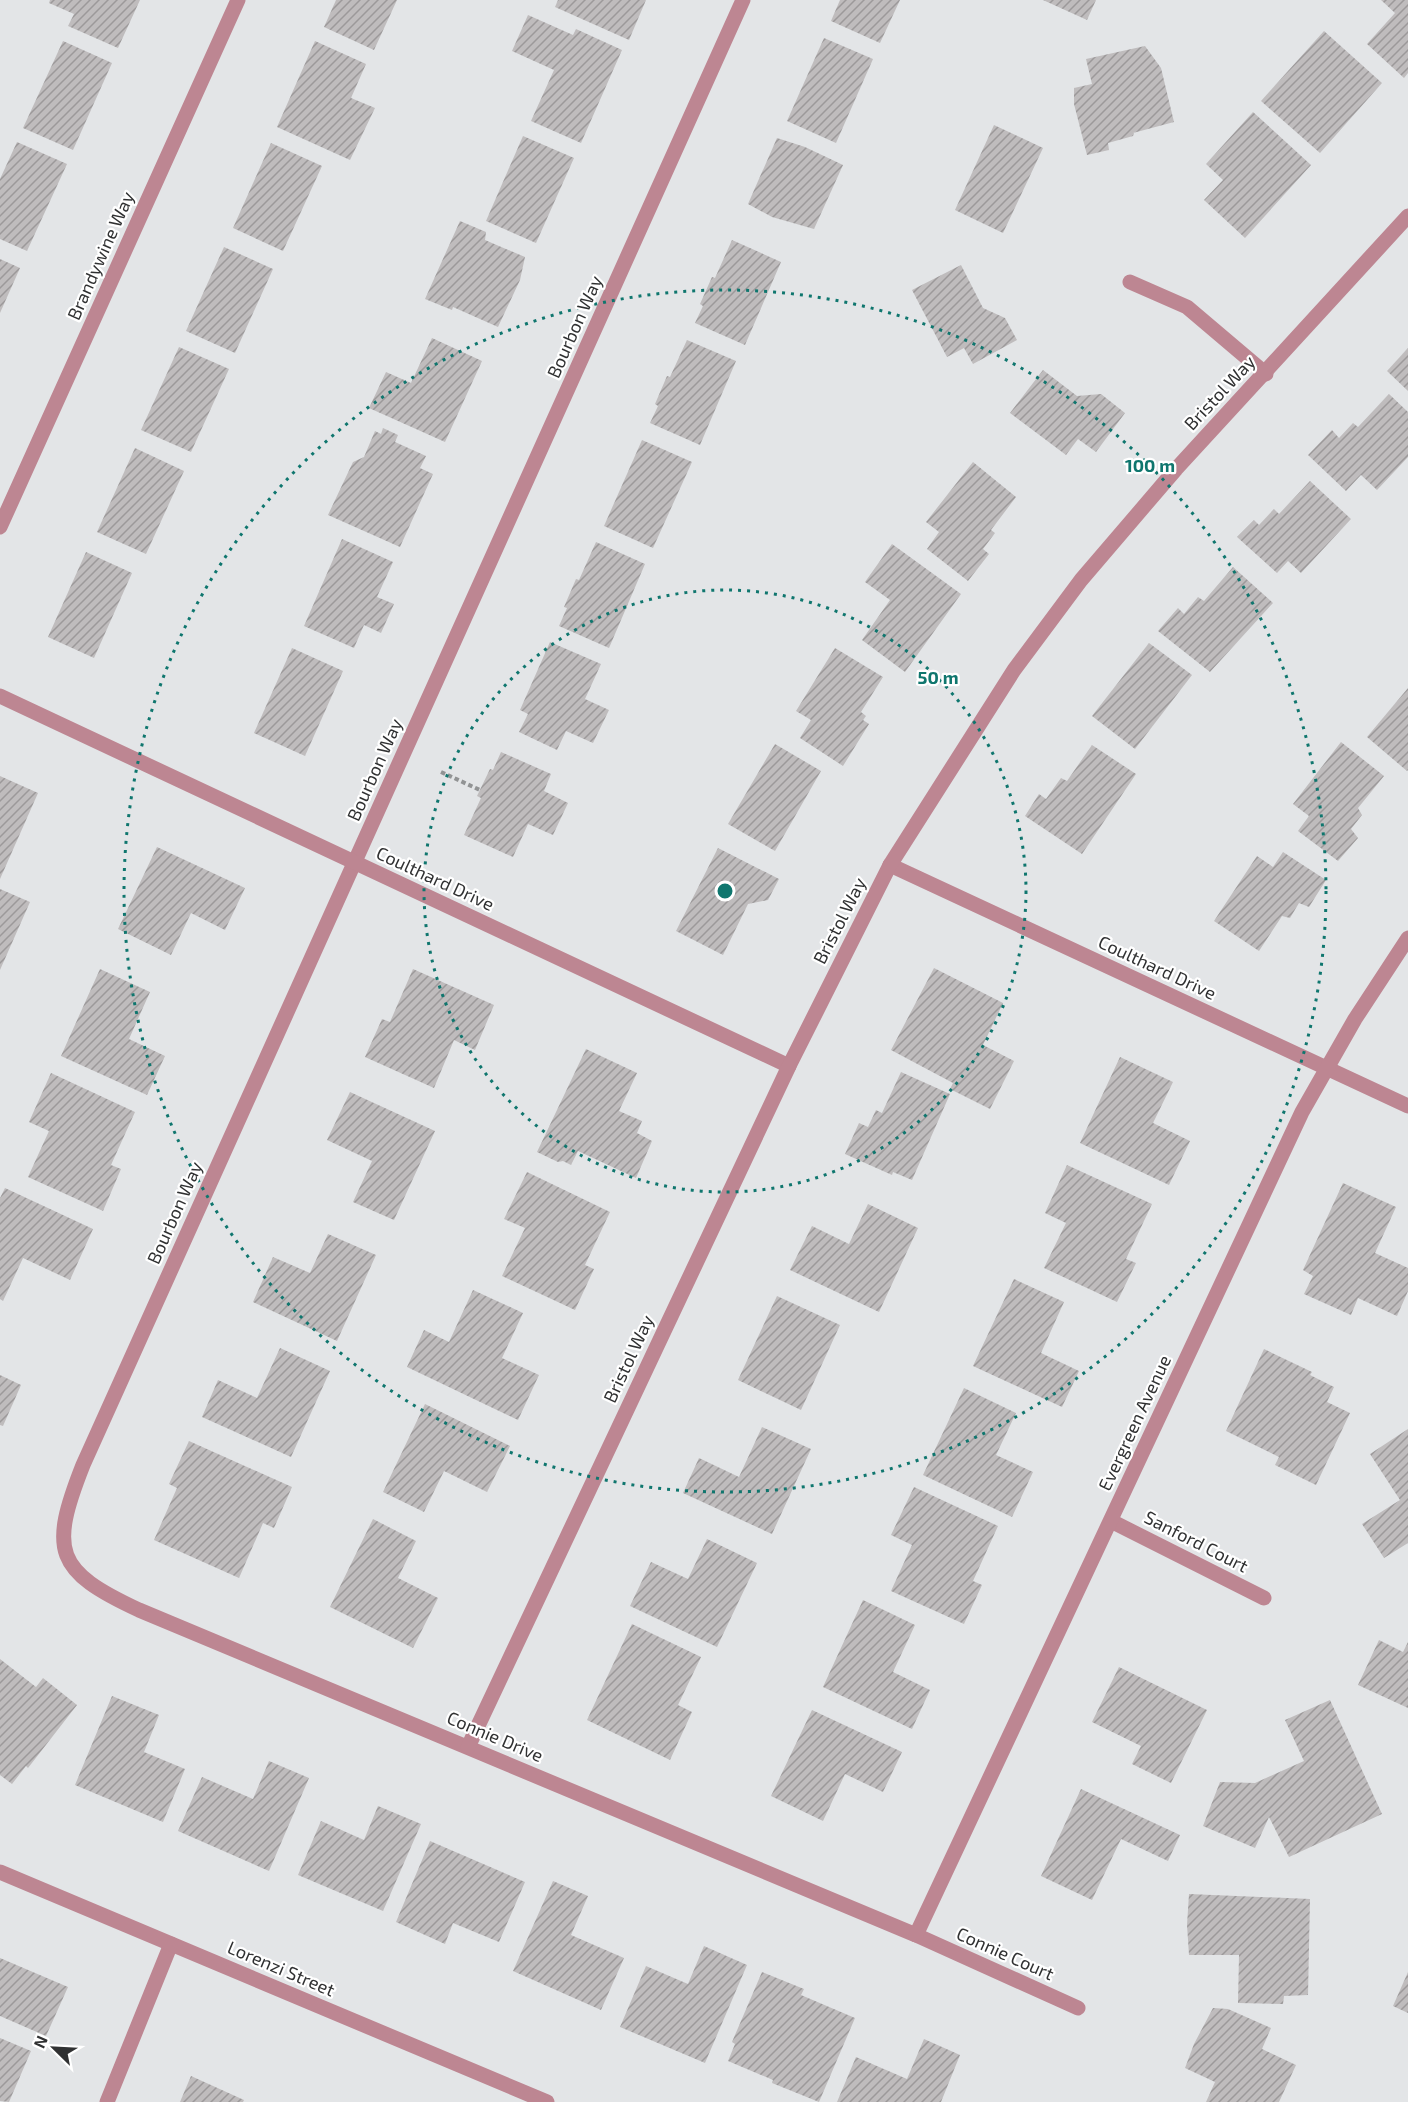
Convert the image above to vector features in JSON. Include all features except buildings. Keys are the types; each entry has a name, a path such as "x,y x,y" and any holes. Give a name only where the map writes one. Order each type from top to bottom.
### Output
{"street":[{"name":"Brandywine Way","path":"0,528 238,0"},
{"name":"Bourbon Way","path":"69,1561 63,1537 72,1493 83,1465 743,0"},
{"name":"Bristol Way","path":"468,1747 789,1066 890,865 1014,670 1081,580 1176,469 1266,374 1408,216"},
{"path":"1130,282 1187,307 1266,374"},
{"name":"Coulthard Drive","path":"0,696 789,1066"},
{"name":"Coulthard Drive","path":"890,865 1408,1106"},
{"name":"Evergreen Avenue","path":"916,1935 1302,1112 1355,1019 1408,938"},
{"name":"Sanford Court","path":"1111,1521 1264,1598"},
{"name":"Connie Drive","path":"69,1561 75,1571 106,1595 916,1935"},
{"name":"Lorenzi Street","path":"0,1872 547,2102"},
{"name":"Connie Court","path":"916,1935 1078,2008"},
{"path":"107,2102 171,1944"}],"path":[{"path":"441,772 480,790"}]}
